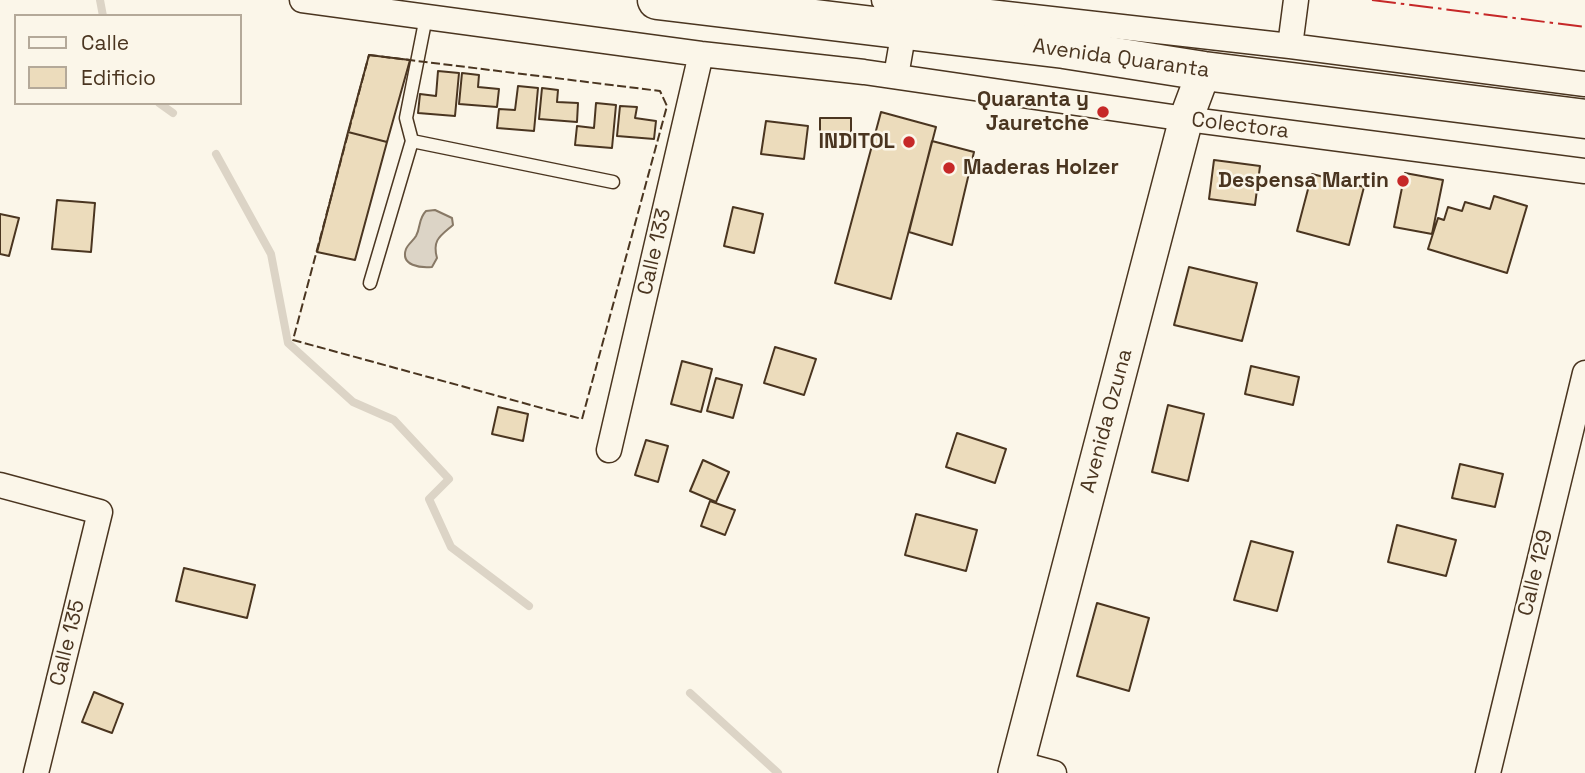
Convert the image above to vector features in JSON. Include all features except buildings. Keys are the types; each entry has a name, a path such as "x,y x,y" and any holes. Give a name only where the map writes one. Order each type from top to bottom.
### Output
{"highway":[{"name":"Avenida Quaranta","path":"657,0 733,5 903,6 1063,49 1205,71 1585,119"}],"main road":[{"name":"Avenida Ozuna","path":"1016,768 1186,119 1205,71"}],"street":[{"name":"Colectora","path":"302,0 701,54 896,76 1186,119 1585,171"},
{"path":"1290,46 1291,1"},
{"path":"896,76 903,6 1290,46 1585,84"},
{"name":"Calle 133","path":"609,450 701,54"},
{"name":"Calle 129","path":"1488,773 1585,373"},
{"name":"Calle 135","path":"0,485 100,512 36,773"},
{"path":"1016,768 1054,773"}],"lane":[{"path":"370,283 412,141 406,118 426,17"},
{"path":"412,141 612,182"}],"shaded area":[{"path":"435,210 452,218 453,225 436,243 437,258 432,267 413,265 406,259 406,249 416,236 423,214"}],"waterway":[{"path":"100,0 103,14"},
{"path":"162,105 173,113"},
{"path":"216,154 271,254 288,343 353,402 394,420 449,479 429,499 451,547 529,606"},
{"path":"690,693 778,773"}],"fence":[{"path":"369,55 660,91 667,106 582,419 293,340 369,55"}],"power":[{"path":"1372,0 1585,27"}],"place":[{"name":"Quaranta y Jauretche","path":"1103,112"},
{"name":"INDITOL","path":"909,142"},
{"name":"Maderas Holzer","path":"949,168"},
{"name":"Despensa Martin","path":"1403,181"}]}
